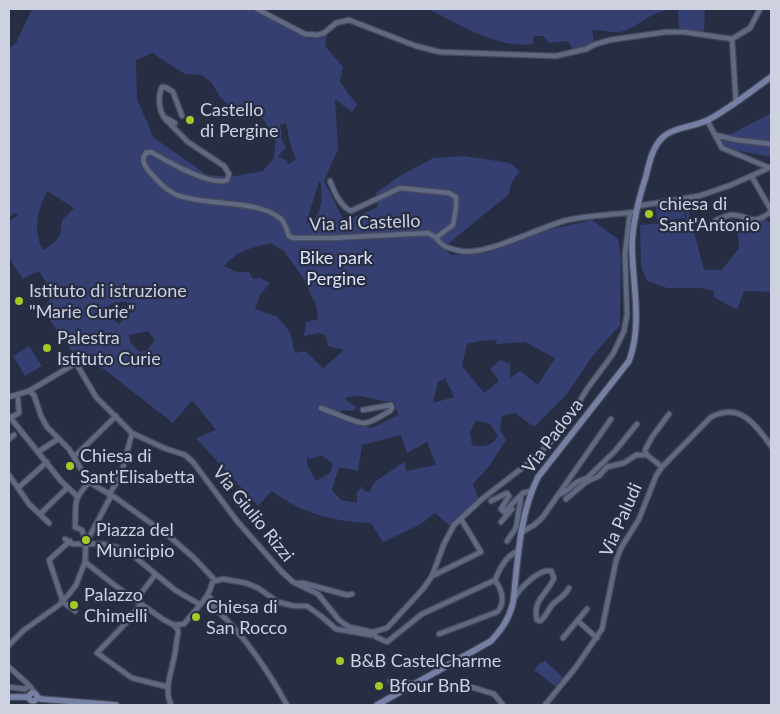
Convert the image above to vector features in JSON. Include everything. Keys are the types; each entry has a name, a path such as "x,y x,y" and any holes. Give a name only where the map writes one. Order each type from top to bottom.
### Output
{"main road":[{"name":"Via Padova","path":"377,705 491,640 503,628 510,615 513,603 525,508 531,491 538,477 620,374 632,355 636,333 632,244 634,211 653,151 662,138 672,132 696,126 707,120 771,78"},
{"path":"9,698 37,698 116,705"}],"street":[{"path":"257,9 305,34 324,34 336,23 349,20 416,46 440,52 556,56 586,49 610,40 666,32 684,32 732,39 750,28 760,9"},
{"path":"732,39 736,102"},
{"name":"Via al Castello","path":"182,116 173,92 164,87 161,88 160,112 188,142 224,166 229,174 227,180 223,182 200,176 151,152 145,154 143,161 148,170 165,188 176,195 253,208 276,215 282,220 289,236 293,238 317,239 428,234 437,237 443,245 462,252 477,250 584,216 611,216 699,196 752,177 770,168"},
{"path":"707,120 722,148 770,168"},
{"path":"716,135 737,140 771,144"},
{"path":"715,220 726,215 734,215 755,220 763,218 771,211 752,177"},
{"path":"330,181 336,196 351,211 400,188 450,193 456,197 453,225 437,237"},
{"path":"213,581 223,579 246,583 258,588 278,602 294,606 307,606 336,629 371,635 373,632 387,628 432,576 444,544 454,525 466,513 526,465 548,444 570,417 613,354 624,331 627,316 625,254 634,211"},
{"name":"Via Giulio Rizzi","path":"29,391 76,363 96,397 132,432 164,448 185,455 193,462 268,558 293,582 318,594 339,620 349,627 373,632"},
{"path":"9,397 29,391 34,395 41,416 58,439 75,456 89,482 170,537 194,558 213,581"},
{"path":"18,399 19,412 9,417 17,432 47,462 67,488 77,496"},
{"path":"321,408 364,424 390,411 392,408 391,405 387,404 363,410"},
{"name":"Via Paludi","path":"545,705 598,638 604,624 616,561 621,548 637,524 656,476 662,467 711,417 720,412 730,411 744,415 771,446"},
{"path":"662,467 647,455 646,450 648,444 669,414"},
{"path":"75,456 116,416"},
{"path":"521,533 542,518 611,419"},
{"path":"557,495 587,478 615,450 637,424"},
{"path":"9,439 17,432"},
{"path":"86,543 121,475 132,432"},
{"path":"38,452 58,439"},
{"name":"Via Paludi","path":"566,499 586,482 599,476 607,467 624,463 636,454 647,455"},
{"path":"18,488 47,462"},
{"path":"9,475 30,504 49,523"},
{"path":"9,645 24,630 63,602 76,585 87,554 82,530 73,526 75,506 77,496 89,482"},
{"path":"40,514 67,488"},
{"path":"492,502 507,493 509,496 500,509 504,512 523,493 531,491"},
{"path":"507,541 516,528 523,493"},
{"path":"501,522 520,501"},
{"path":"432,576 481,552 461,519"},
{"path":"75,611 63,602 49,560 69,541 116,547 130,554 155,575 190,600 199,604"},
{"path":"373,632 376,637 388,642 422,614 495,580 499,569 514,552 519,551"},
{"path":"85,562 141,604 174,625 178,630 168,687 169,704"},
{"path":"513,603 522,587 542,572 546,570 551,571 554,578 553,582 536,606 536,617 540,621 553,605 565,595 569,588"},
{"path":"136,600 155,575"},
{"path":"439,634 497,612 501,608 503,600 495,580"},
{"path":"174,625 184,624 206,598 211,590 213,581"},
{"path":"298,584 302,583 352,594"},
{"path":"206,598 257,657 283,697 286,705"},
{"path":"141,604 98,653 132,678 168,687"},
{"path":"563,638 587,609"},
{"path":"578,621 598,638"},
{"path":"9,667 29,685 37,698"},
{"path":"390,681 416,684"},
{"path":"9,687 25,689 29,685"},
{"path":"468,686 494,694 503,705"}],"green space":[{"name":"Bike park Pergine","path":"32,9 250,9 309,39 327,36 325,46 343,67 340,82 357,105 352,112 335,99 338,149 324,181 344,221 378,207 376,193 398,177 433,158 465,156 510,163 520,171 513,180 508,195 443,248 451,255 486,253 543,231 592,220 618,239 621,260 620,325 594,354 566,395 534,427 515,413 502,416 500,429 506,440 490,465 473,484 478,498 450,526 435,513 421,524 383,542 371,523 344,521 319,515 283,499 272,491 258,506 196,438 216,430 192,400 173,423 105,370 75,356 42,309 54,295 39,271 23,279 9,258 9,221 18,215 14,213 9,217 9,49 16,43","holes":["152,53 185,74 202,75 212,83 220,97 232,108 249,109 259,114 276,137 274,158 263,171 230,177 207,175 154,138 137,99 136,60","286,123 291,147 296,159 289,164 286,160 278,157 286,147 281,139 280,125","319,181 321,183 321,201 316,217 306,224","47,191 74,208 62,220 60,235 55,242 43,250 37,227 41,206","270,243 284,251 304,279 316,305 318,319 306,322 304,336 319,333 326,336 328,346 344,350 323,368 305,351 295,353 290,332 278,317 255,309 260,295 270,283 260,278 253,279 249,272 237,272 224,266 239,253","126,301 132,312 119,324 101,310 114,303","148,331 155,340 147,350 140,352 130,342 129,335","497,340 496,344 525,342 555,358 538,385 520,371 510,378 510,364 500,360 490,369 499,381 484,393 462,366 467,344 480,341","445,378 454,397 433,403 438,382","359,396 389,402 394,401 398,415 372,428 346,420 340,413 343,410 352,411 357,408 345,399 347,397","476,421 489,423 498,436 490,444 472,445 470,432","401,435 407,453 427,442 436,465 406,471 405,461 375,482 369,492 364,491 362,486 357,493 357,503 341,500 332,490 339,467 358,471 362,445","321,455 333,464 330,473 316,481 307,464 307,457 311,459"]},
{"path":"428,9 705,9 704,31 679,29 678,10 662,11 624,31 592,30 594,44 573,50 568,41 549,43 543,36 534,36 533,44 519,45 506,43 465,28"},
{"path":"771,113 771,157 723,148 722,139"},
{"path":"683,204 685,218 657,221 656,206"},
{"path":"687,205 704,270 722,270 739,248 737,226 765,219 771,224 771,292 744,291 737,310 714,297 714,291 701,288 667,288 647,281 641,267 640,225 686,220"},
{"path":"29,346 42,366 25,376 13,356"},
{"path":"545,661 563,677 556,687 534,670 540,663"}],"place":[{"name":"Castello di Pergine","path":"190,120"},
{"name":"chiesa di Sant'Antonio","path":"649,214"},
{"name":"Istituto di istruzione \"Marie Curie\"","path":"19,301"},
{"name":"Palestra Istituto Curie","path":"47,348"},
{"name":"Chiesa di Sant'Elisabetta","path":"70,466"},
{"name":"Piazza del Municipio","path":"86,540"},
{"name":"Palazzo Chimelli","path":"74,605"},
{"name":"Chiesa di San Rocco","path":"196,617"},
{"name":"B&B CastelCharme","path":"340,661"},
{"name":"Bfour BnB","path":"379,686"}]}
